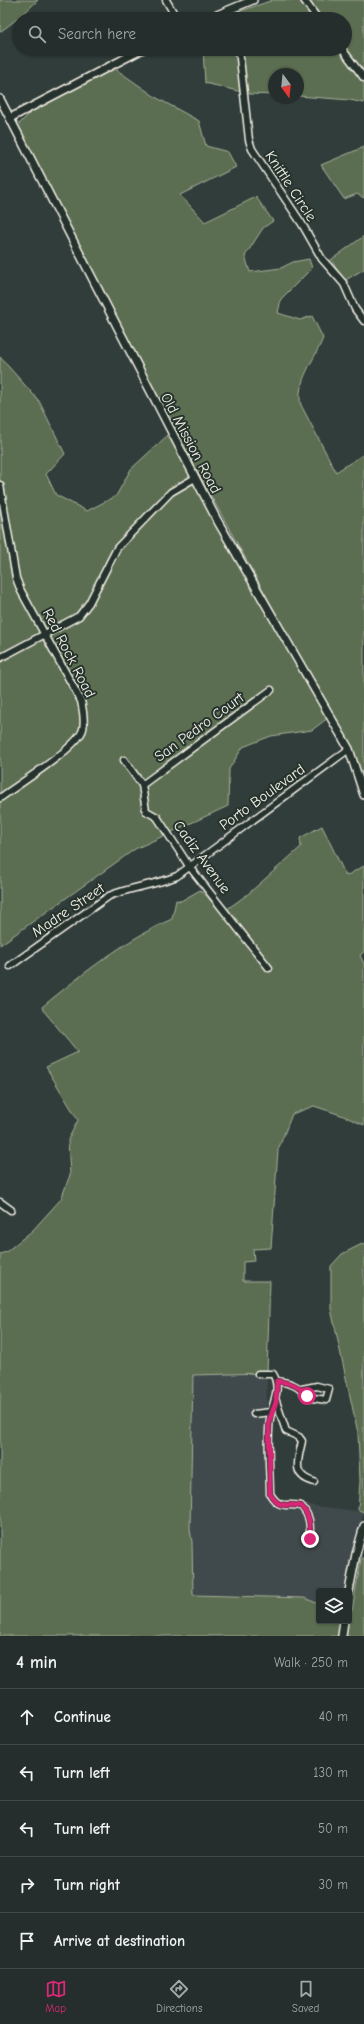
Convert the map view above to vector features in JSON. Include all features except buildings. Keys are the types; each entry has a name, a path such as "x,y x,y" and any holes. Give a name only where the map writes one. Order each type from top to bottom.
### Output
{"street":[{"path":"166,0 173,12"},
{"path":"224,12 254,0"},
{"path":"304,0 313,12"},
{"path":"10,118 130,56"},
{"name":"Knittle Circle","path":"241,56 249,140 252,149 302,224 322,258 344,284 355,309 364,321"},
{"path":"347,56 364,78"},
{"name":"Old Mission Road","path":"0,99 217,520 349,749 364,795"},
{"path":"0,658 79,616 89,603 117,548 171,492 195,478"},
{"name":"Red Rock Road","path":"0,485 16,578 81,701 84,714 83,730 74,743 0,798"},
{"name":"San Pedro Court","path":"142,785 271,690"},
{"name":"Porto Boulevard","path":"189,866 349,749"},
{"name":"Cadiz Avenue","path":"124,760 142,785 146,811 158,817 189,866 269,968"},
{"name":"Madre Street","path":"10,966 109,896 126,889 164,881 177,876 189,866"},
{"path":"0,1202 11,1210"},
{"path":"258,1374 273,1374 277,1381 276,1401 286,1431 299,1437 302,1441 298,1472 303,1479 314,1482"},
{"path":"277,1381 293,1383 302,1389"},
{"path":"276,1401 269,1421 270,1494 274,1502 280,1505 301,1506 310,1520 310,1539"},
{"path":"254,1414 271,1412"},
{"path":"350,1588 364,1526"},
{"path":"342,1636 344,1624"}],"shaded area":[{"path":"267,1373 266,1497 292,1503 364,1512 353,1553 347,1588 316,1588 316,1603 304,1598 193,1595 192,1542 190,1529 193,1375"}],"green space":[{"path":"0,0 38,0 25,12 12,12 12,23 0,32"},
{"path":"273,0 364,0 364,103 350,100 304,96 304,68 268,68 268,95 250,94 205,83 203,56 352,56 352,12 238,12"},
{"path":"114,68 157,98 199,121 206,146 228,152 236,167 180,195 205,222 256,197 273,221 263,228 245,256 250,272 281,268 293,262 309,259 312,268 281,299 278,313 300,320 312,316 323,338 303,379 300,396 301,405 336,472 364,454 364,783 352,748 174,429 17,126 33,110"},
{"path":"364,147 364,198 357,194 344,199 321,165"},
{"path":"364,236 364,269 344,281 331,260"},
{"path":"0,357 39,401 65,454 46,474 56,495 87,511 116,496 131,469 169,434 328,718 312,730 271,736 243,747 229,769 228,806 135,849 0,945"},
{"path":"322,826 346,876 364,866 364,952 360,955 364,964 364,1125 314,1106 292,1114 278,1150 271,1248 253,1249 254,1261 243,1262 243,1281 270,1281 267,1373 193,1375 190,1529 192,1542 193,1595 304,1598 316,1603 316,1624 341,1624 339,1636 0,1636 0,1254 6,1252 33,1230 61,1199 70,1175 68,1140 78,1120 46,1067 78,1052 42,1007 104,958 155,927 172,919 176,900 181,901 200,890 216,907 223,912 248,894 301,847 300,838"},
{"path":"364,1243 364,1512 358,1510 360,1481 358,1433 331,1309 331,1266 342,1254"},
{"path":"364,1557 364,1636 345,1636 347,1624 352,1624 352,1611 361,1559"}],"route":[{"path":"307,1396 302,1389 293,1383 277,1381 276,1402 271,1412 269,1421 270,1494 274,1502 280,1505 301,1506 310,1520 310,1539"}]}
